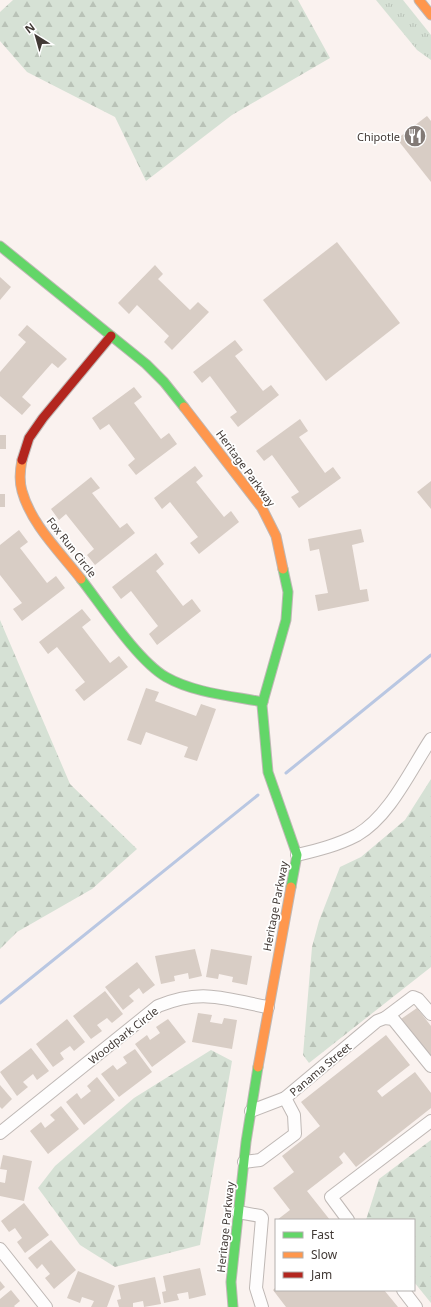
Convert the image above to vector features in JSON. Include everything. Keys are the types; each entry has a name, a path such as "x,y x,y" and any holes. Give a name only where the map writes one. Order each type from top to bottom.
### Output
{"street":[{"path":"419,0 431,15"},
{"name":"Heritage Parkway","path":"0,246 146,364 164,382 225,458 262,508 276,536 288,592 286,620 263,702 268,772 297,855 268,1007 251,1111 231,1282 233,1307"},
{"name":"Fox Run Circle","path":"111,336 43,418 29,438 22,458 20,474 22,491 27,506 48,537 133,646 155,670 168,678 193,688 263,702"},
{"path":"297,855 346,840 359,834 376,820 390,803 431,739"},
{"name":"Woodpark Circle","path":"0,1133 158,1006 178,998 198,995 212,996 268,1007"},
{"name":"Panama Street","path":"251,1111 285,1098 377,1021 385,1018 413,997 418,998 431,1014"},
{"path":"385,1018 393,1019 431,1066"},
{"path":"244,1162 260,1160 295,1134 294,1114 285,1098"},
{"path":"347,1219 331,1197 431,1121"},
{"path":"238,1212 260,1216 262,1218 256,1288 262,1307"},
{"path":"0,1249 46,1307"},
{"path":"404,1291 416,1307"}],"green space":[{"path":"13,0 298,0 330,58 232,115 146,181 115,117 27,72 0,41 0,12"},
{"path":"376,0 403,0 431,35 431,60 417,50"},
{"path":"0,620 70,784 137,849 92,889 17,932 0,949"},
{"path":"431,779 431,967 309,1063 303,1055 312,947 319,921 340,867 361,857 405,820"},
{"path":"211,1050 232,1061 200,1245 115,1267 80,1245 38,1188 55,1166 134,1098"},
{"path":"431,1140 431,1303 415,1283 415,1219 366,1219 379,1179"}],"building":[{"path":"427,116 431,121 431,182 397,139"},
{"path":"337,242 400,323 326,381 263,300"},
{"path":"155,265 163,274 158,279 190,310 198,302 209,312 172,350 164,342 169,336 137,305 129,314 118,303"},
{"path":"0,277 11,287 0,300"},
{"path":"27,325 67,359 58,368 52,363 22,397 31,405 22,415 0,396 0,372 26,342 18,335"},
{"path":"235,340 243,350 235,356 263,391 271,385 279,395 238,427 230,417 237,412 210,376 202,383 193,372"},
{"path":"134,387 142,397 134,403 161,439 169,433 177,444 136,475 128,465 135,459 109,424 100,430 92,418"},
{"path":"300,419 308,431 299,437 325,473 333,467 341,478 299,508 291,497 299,492 272,455 264,461 256,451"},
{"path":"0,435 6,435 6,449 0,449"},
{"path":"195,466 203,476 196,482 224,517 231,511 239,522 199,554 190,543 198,537 170,502 162,509 154,498"},
{"path":"91,477 100,488 92,493 120,528 127,523 135,533 95,565 87,555 94,549 66,514 59,520 51,509"},
{"path":"431,481 431,509 417,492"},
{"path":"0,494 5,494 5,507 0,507"},
{"path":"361,529 364,542 352,545 360,590 367,589 369,601 318,611 315,595 328,593 319,549 310,551 308,539"},
{"path":"19,530 28,542 20,548 47,583 56,576 65,588 22,621 13,609 22,603 0,575 0,545"},
{"path":"156,553 164,564 156,571 183,606 192,599 201,611 157,645 149,634 158,626 131,591 121,599 112,587"},
{"path":"82,609 91,620 82,627 110,663 119,656 128,667 84,701 75,690 85,682 57,647 48,654 39,642"},
{"path":"146,688 159,692 155,701 196,716 201,704 216,709 197,761 184,757 188,747 146,732 141,745 127,740"},
{"path":"195,949 202,976 189,979 188,973 174,976 175,981 161,984 155,956"},
{"path":"211,949 252,956 247,985 232,982 233,977 219,974 218,979 206,977"},
{"path":"137,962 155,985 143,994 139,988 129,996 134,1001 123,1010 105,987"},
{"path":"105,991 123,1014 112,1023 107,1018 97,1025 102,1031 91,1039 73,1016"},
{"path":"417,1008 431,1026 431,1058 401,1019"},
{"path":"198,1013 212,1015 210,1022 222,1024 224,1018 237,1020 232,1049 192,1042"},
{"path":"67,1019 85,1042 74,1051 70,1046 60,1053 64,1059 53,1067 36,1044"},
{"path":"168,1019 186,1042 152,1067 135,1044 147,1035 150,1040 160,1033 156,1027"},
{"path":"386,1035 410,1065 377,1091 382,1097 415,1072 431,1093 431,1108 356,1167 344,1152 339,1157 343,1163 307,1191 329,1219 278,1219 290,1210 273,1188 294,1172 282,1156 320,1126 301,1102"},
{"path":"31,1048 49,1071 37,1080 33,1074 23,1082 28,1087 17,1096 0,1072"},
{"path":"135,1049 152,1072 119,1097 101,1074 113,1065 117,1070 127,1063 123,1057"},
{"path":"97,1077 115,1100 84,1125 66,1102 77,1093 81,1099 91,1091 87,1086"},
{"path":"0,1085 12,1099 2,1109 0,1107"},
{"path":"61,1106 79,1129 48,1154 30,1131 41,1122 45,1128 55,1120 50,1115"},
{"path":"3,1155 32,1161 24,1201 0,1196 0,1182 5,1183 7,1170 0,1169"},
{"path":"24,1203 49,1235 25,1253 17,1242 22,1238 15,1228 9,1232 1,1221"},
{"path":"51,1240 76,1270 54,1289 45,1278 50,1274 42,1264 37,1269 28,1258"},
{"path":"200,1268 206,1295 189,1299 188,1292 177,1294 179,1300 164,1303 162,1292 166,1291 163,1276"},
{"path":"78,1271 115,1286 107,1307 91,1307 94,1301 82,1297 80,1303 67,1298"},
{"path":"155,1277 161,1304 144,1307 143,1301 133,1303 133,1307 119,1307 117,1300 121,1299 118,1285"},
{"path":"0,1281 5,1287 0,1291"},
{"path":"275,1288 275,1291 385,1291 398,1307 286,1307 273,1290"},
{"path":"11,1290 20,1301 14,1306 15,1307 0,1307 0,1299"}],"waterway":[{"path":"286,773 431,655"},
{"path":"0,1003 258,795"}],"traffic: fast":[{"path":"0,246 146,364 164,382 184,407"},
{"path":"283,569 288,592 286,620 262,705 268,772 297,855 291,887"},
{"path":"81,579 132,646 144,659 166,677 189,687 226,696 263,702"},
{"path":"233,1307 231,1282 246,1142 258,1067"}],"traffic: slow":[{"path":"419,0 431,15"},
{"path":"184,407 262,508 276,536 283,569"},
{"path":"22,460 20,476 21,487 26,503 39,526 81,579"},
{"path":"258,1067 291,887"}],"traffic: jam":[{"path":"22,460 29,438 43,418 111,336"}],"place":[{"name":"Chipotle","path":"415,136"}]}
